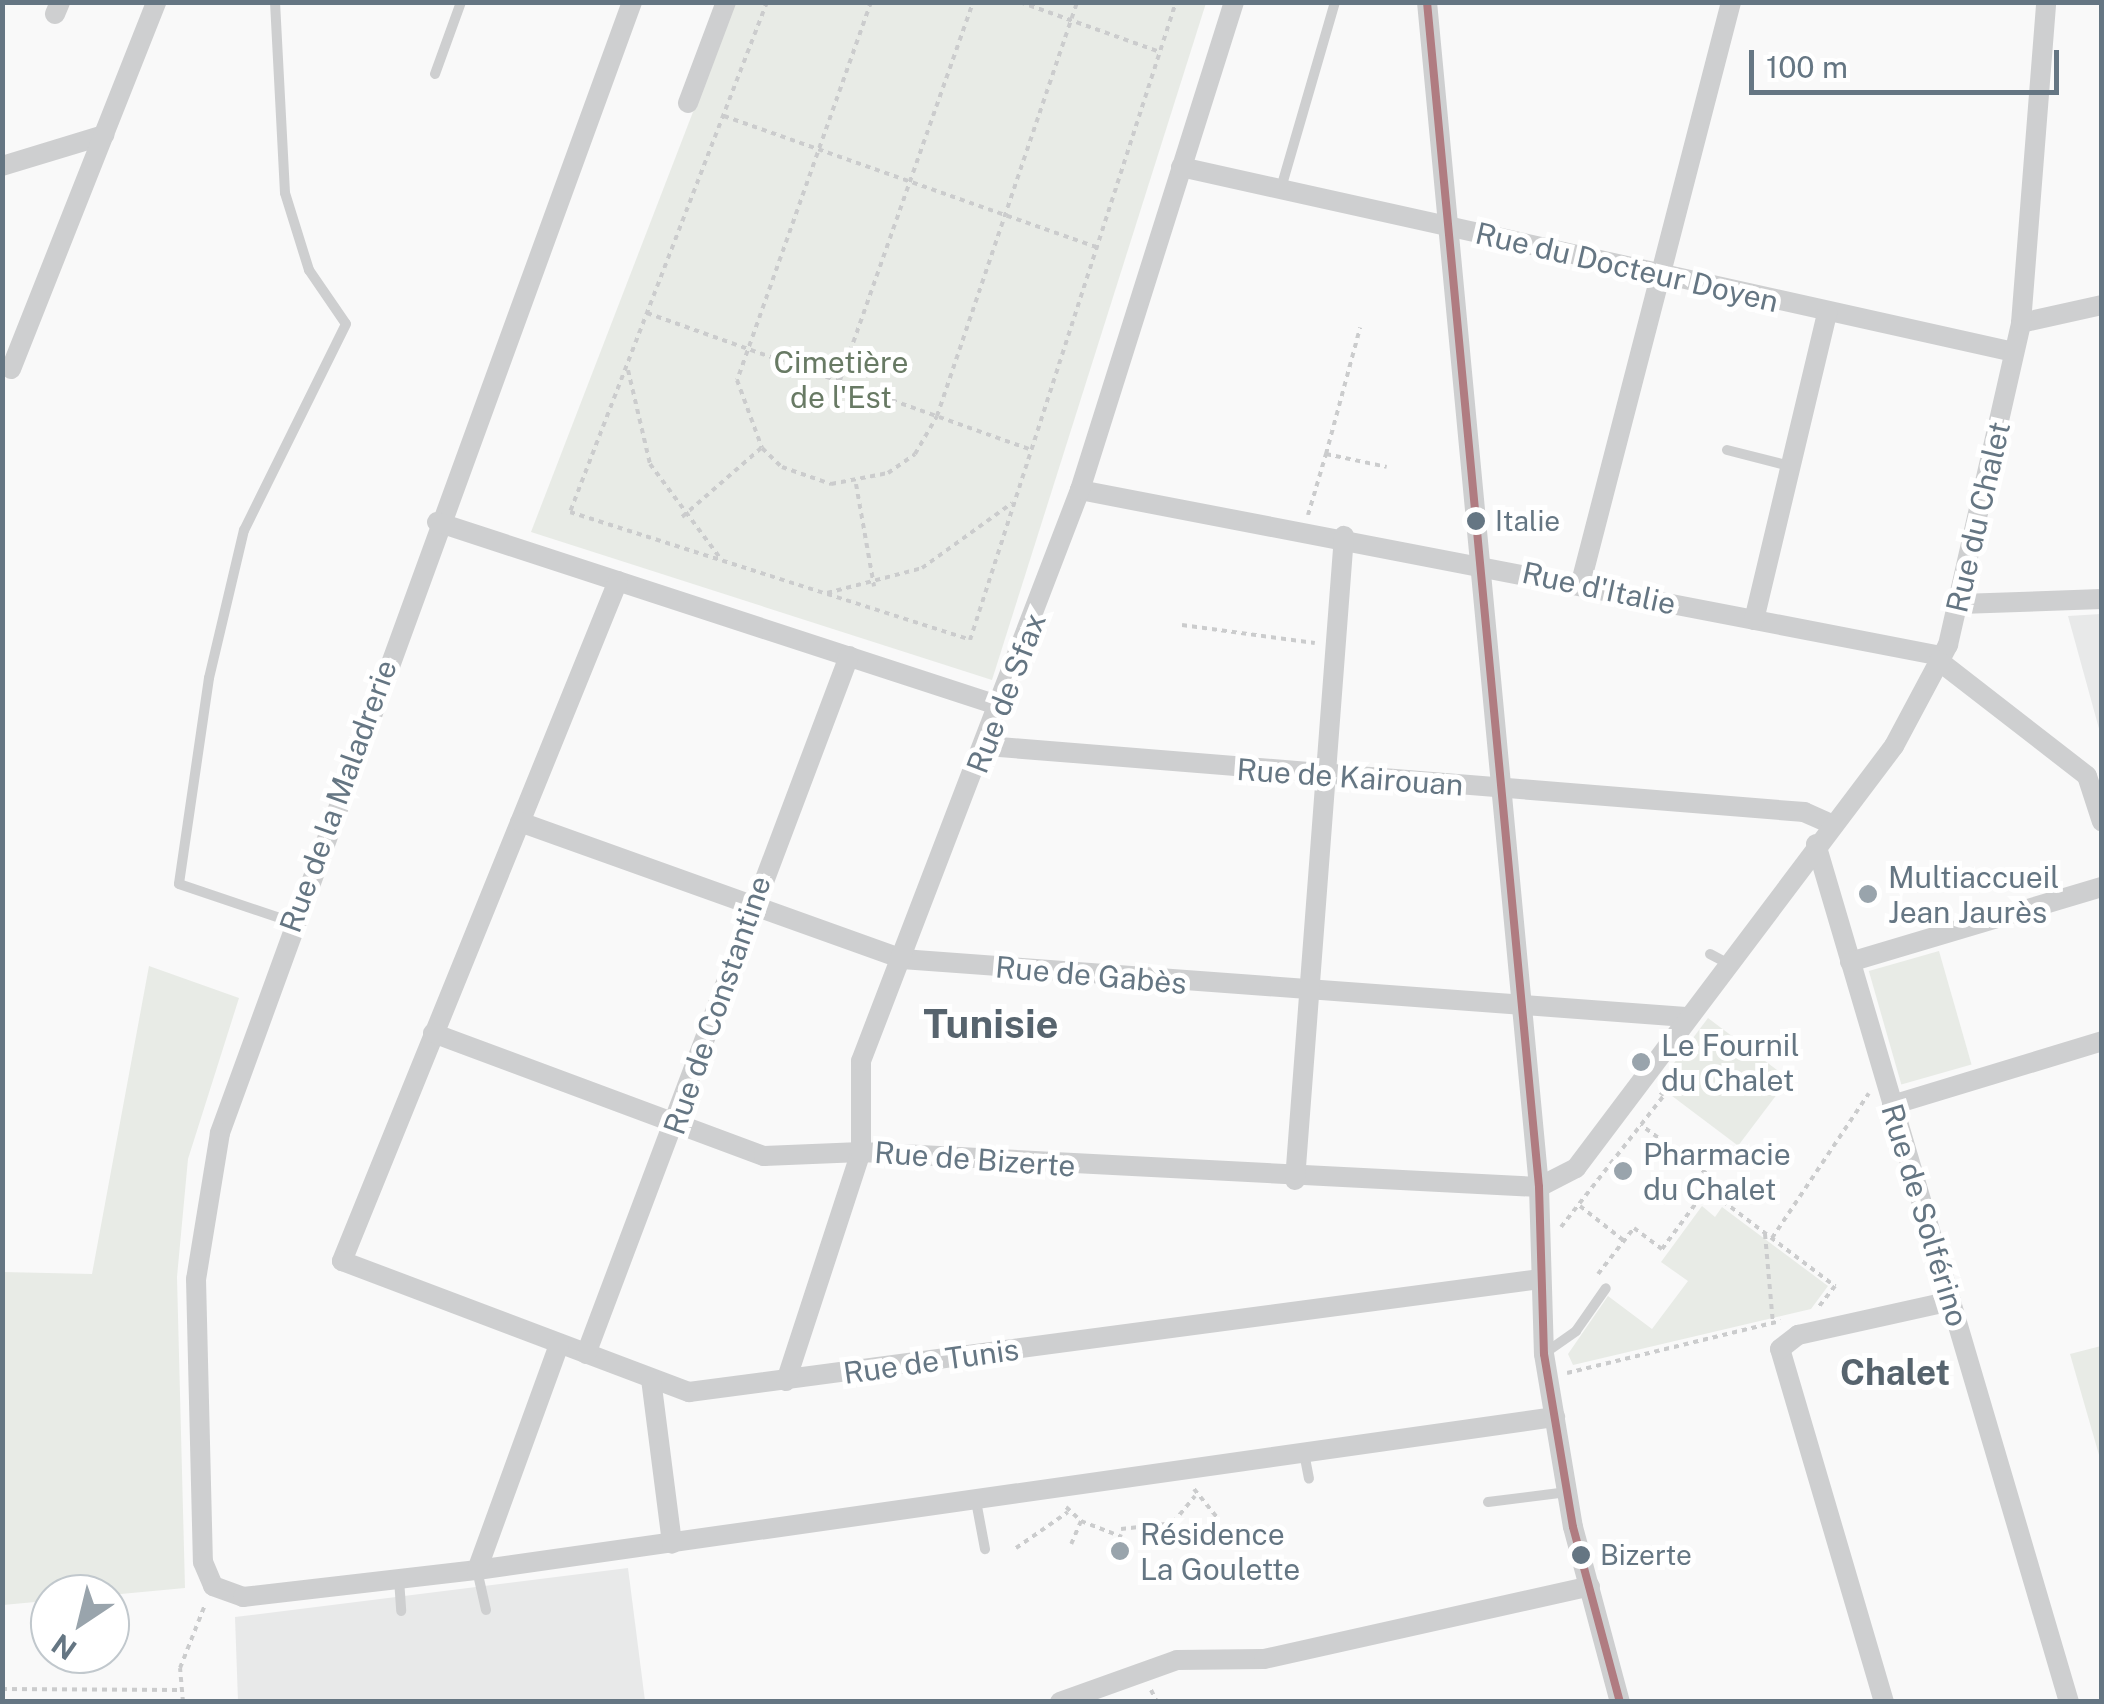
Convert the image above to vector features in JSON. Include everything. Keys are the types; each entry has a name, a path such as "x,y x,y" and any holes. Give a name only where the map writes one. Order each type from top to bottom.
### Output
{"street":[{"path":"11,369 156,2"},
{"name":"Rue de la Maladrerie","path":"212,1586 202,1562 200,1243 220,1133 292,922 632,2"},
{"path":"688,103 726,2"},
{"name":"Rue de Sfax","path":"786,1381 862,1152 862,1062 1003,707 1080,490 1234,2"},
{"path":"1426,2 1539,1187 1544,1354 1567,1492 1620,1702"},
{"path":"1580,586 1731,2"},
{"name":"Rue du Chalet","path":"1539,1187 1576,1168 1686,1018 1718,958 1894,746 1940,658 1960,604 2021,323 2046,2"},
{"path":"2,166 104,135"},
{"name":"Rue du Docteur Doyen","path":"1181,168 1662,271 1828,313 2014,352"},
{"path":"2021,323 2102,305"},
{"path":"1754,620 1828,313"},
{"name":"Rue d'Italie","path":"1080,490 1479,562 1940,658"},
{"path":"438,522 1003,707"},
{"path":"1295,1180 1306,993 1344,536"},
{"path":"433,1033 618,581"},
{"path":"1960,604 2102,598"},
{"name":"Rue de Constantine","path":"586,1354 676,1122 750,903 849,656"},
{"path":"1940,658 2087,776 2102,822"},
{"name":"Rue de Kairouan","path":"987,746 1804,812 1831,824"},
{"name":"Rue de Gabès","path":"520,822 902,959 1306,993 1520,1004 1686,1018"},
{"name":"Rue de Solférino","path":"1816,844 2070,1702"},
{"path":"1850,962 2102,888"},
{"name":"Rue de Bizerte","path":"433,1033 764,1156 862,1152 1295,1180 1539,1187"},
{"name":"Rue de Tunis","path":"433,1033 342,1261 690,1392 1540,1280"},
{"path":"1892,1104 2102,1042"},
{"path":"1884,1702 1780,1349 1795,1323 1951,1301"},
{"path":"477,1570 560,1344"},
{"path":"651,1379 672,1544"},
{"path":"212,1586 243,1597 477,1570 1554,1417"},
{"path":"1060,1702 1176,1660 1264,1659 1590,1586"}],"lane":[{"path":"275,2 285,193 309,270 346,324 244,530 209,678 179,884 292,922"},
{"path":"435,74 461,2"},
{"path":"1281,188 1335,2"},
{"path":"1727,450 1791,466"},
{"path":"1544,1354 1576,1330 1606,1288"},
{"path":"1304,1453 1309,1479"},
{"path":"1488,1502 1567,1492"},
{"path":"976,1500 986,1549"},
{"path":"477,1570 486,1610"},
{"path":"399,1579 401,1611"}],"path":[{"path":"767,2 570,512 970,640 1176,2"},
{"path":"871,2 744,348 744,418 762,448 805,478 856,484 915,454 937,416 1077,2"},
{"path":"840,381 974,2"},
{"path":"1020,2 1160,52"},
{"path":"723,116 1097,247"},
{"path":"647,313 1032,450"},
{"path":"1304,529 1360,328"},
{"path":"627,365 650,464 682,517 723,562"},
{"path":"682,517 762,448"},
{"path":"1326,454 1387,467"},
{"path":"856,484 874,586"},
{"path":"824,594 874,586 972,538 1015,500"},
{"path":"1182,625 1335,645"},
{"path":"1540,1248 1580,1206 1664,1095 1642,1078"},
{"path":"1772,1238 1814,1168 1886,1082"},
{"path":"1590,1285 1634,1228 1662,1249 1714,1179 1641,1125"},
{"path":"1548,1380 1773,1322 1795,1323 1816,1312 1835,1286 1707,1189"},
{"path":"1580,1206 1624,1241"},
{"path":"1765,1233 1773,1322"},
{"path":"1795,1323 1816,1312"},
{"path":"1190,1469 1195,1496 1218,1519"},
{"path":"1060,1488 1068,1512 1081,1520 1120,1529 1166,1527 1195,1496"},
{"path":"1016,1548 1068,1512"},
{"path":"1071,1544 1081,1520"},
{"path":"1120,1529 1122,1537"},
{"path":"183,1702 180,1668 212,1586"},
{"path":"2,1689 182,1690"}],"shaded area":[{"path":"2102,614 2101,736 2068,616"},
{"path":"628,1568 645,1701 238,1701 235,1617"}],"green space":[{"name":"Cimetière de l'Est","path":"735,3 1206,3 992,680 531,532"},
{"path":"1939,951 1972,1064 1901,1085 1869,971"},
{"path":"149,966 239,998 188,1159 177,1277 185,1588 130,1593 130,1574 30,1574 30,1602 3,1605 3,1272 92,1274"},
{"path":"1708,1018 1789,1079 1738,1146 1657,1085"},
{"path":"1702,1206 1715,1217 1722,1207 1828,1286 1811,1309 1573,1365 1568,1354 1608,1296 1652,1329 1688,1281 1661,1262"},
{"path":"2102,1346 2101,1462 2070,1354"}],"transit line":[{"path":"1427,2 1539,1187 1544,1354 1573,1527 1620,1702"}],"place":[{"name":"Italie","path":"1476,521"},
{"name":"Multiaccueil Jean Jaurès","path":"1868,894"},
{"name":"Le Fournil du Chalet","path":"1641,1062"},
{"name":"Pharmacie du Chalet","path":"1623,1171"},
{"name":"Résidence La Goulette","path":"1120,1551"},
{"name":"Bizerte","path":"1581,1555"}],"district":[{"name":"Tunisie","path":"991,1024"},
{"name":"Chalet","path":"1895,1373"}]}
